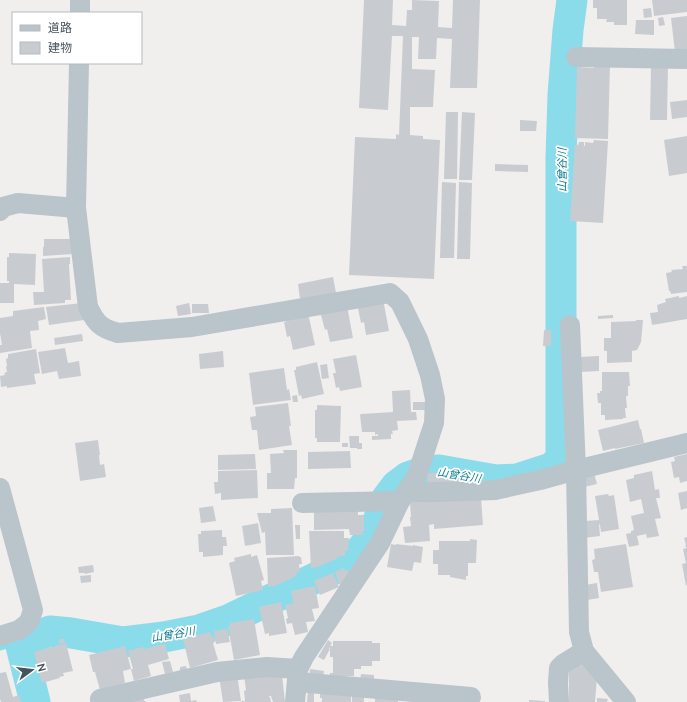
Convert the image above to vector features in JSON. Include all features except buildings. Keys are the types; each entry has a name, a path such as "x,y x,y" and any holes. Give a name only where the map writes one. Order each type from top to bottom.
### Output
{"street":[{"path":"80,0 80,12"},
{"path":"576,57 687,59"},
{"path":"79,64 76,208 88,307 95,320 106,330 118,333 192,327 390,293 400,302 418,339 430,375 435,399 434,423 402,491 380,543 304,657 297,675 295,702"},
{"path":"0,211 3,207 18,203 76,208"},
{"path":"570,325 576,470 579,632 584,652 626,702"},
{"path":"302,503 402,491 495,490 687,444"},
{"path":"0,488 33,610 29,622 19,630 0,636"},
{"path":"559,702 559,668 563,664 584,652"},
{"path":"101,702 100,699 217,672 267,667 297,675 471,697"}],"waterway":[{"name":"山曾谷川","path":"35,702 20,642 50,631 123,642 164,637 199,630 228,620 344,564 360,551 372,536 387,498 396,486 408,477 426,471 439,470 496,480 517,479 551,468 558,462 561,455 561,158 563,95 572,0"},
{"path":"0,648 20,642"}]}
